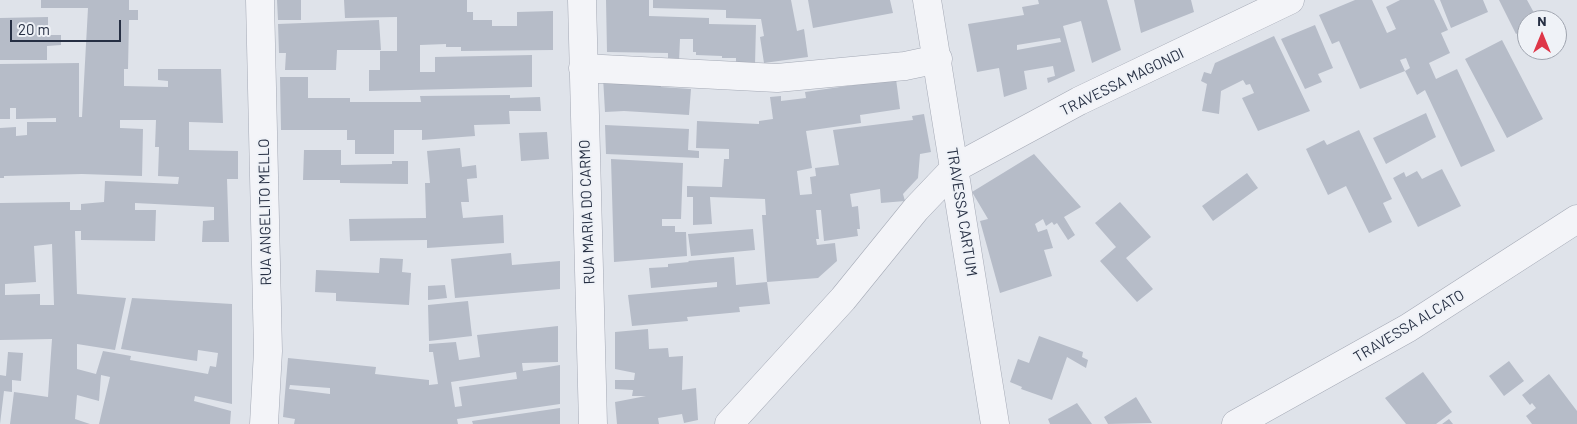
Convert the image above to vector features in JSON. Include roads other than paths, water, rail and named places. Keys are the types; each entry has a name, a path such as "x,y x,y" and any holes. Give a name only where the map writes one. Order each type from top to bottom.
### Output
{"street":[{"name":"RUA ANGELITO MELLO","path":"260,0 268,351 264,424"},
{"name":"RUA MARIA DO CARMO","path":"582,0 582,68 593,424"},
{"name":"TRAVESSA CARTUM","path":"927,0 938,59 995,424"},
{"name":"TRAVESSA MAGONDI","path":"955,168 1079,101 1290,0"},
{"path":"582,68 777,78 904,66 938,59"},
{"path":"730,424 843,299 916,209 955,168"},
{"name":"TRAVESSA ALCATO","path":"1236,424 1408,328 1577,219"}]}
